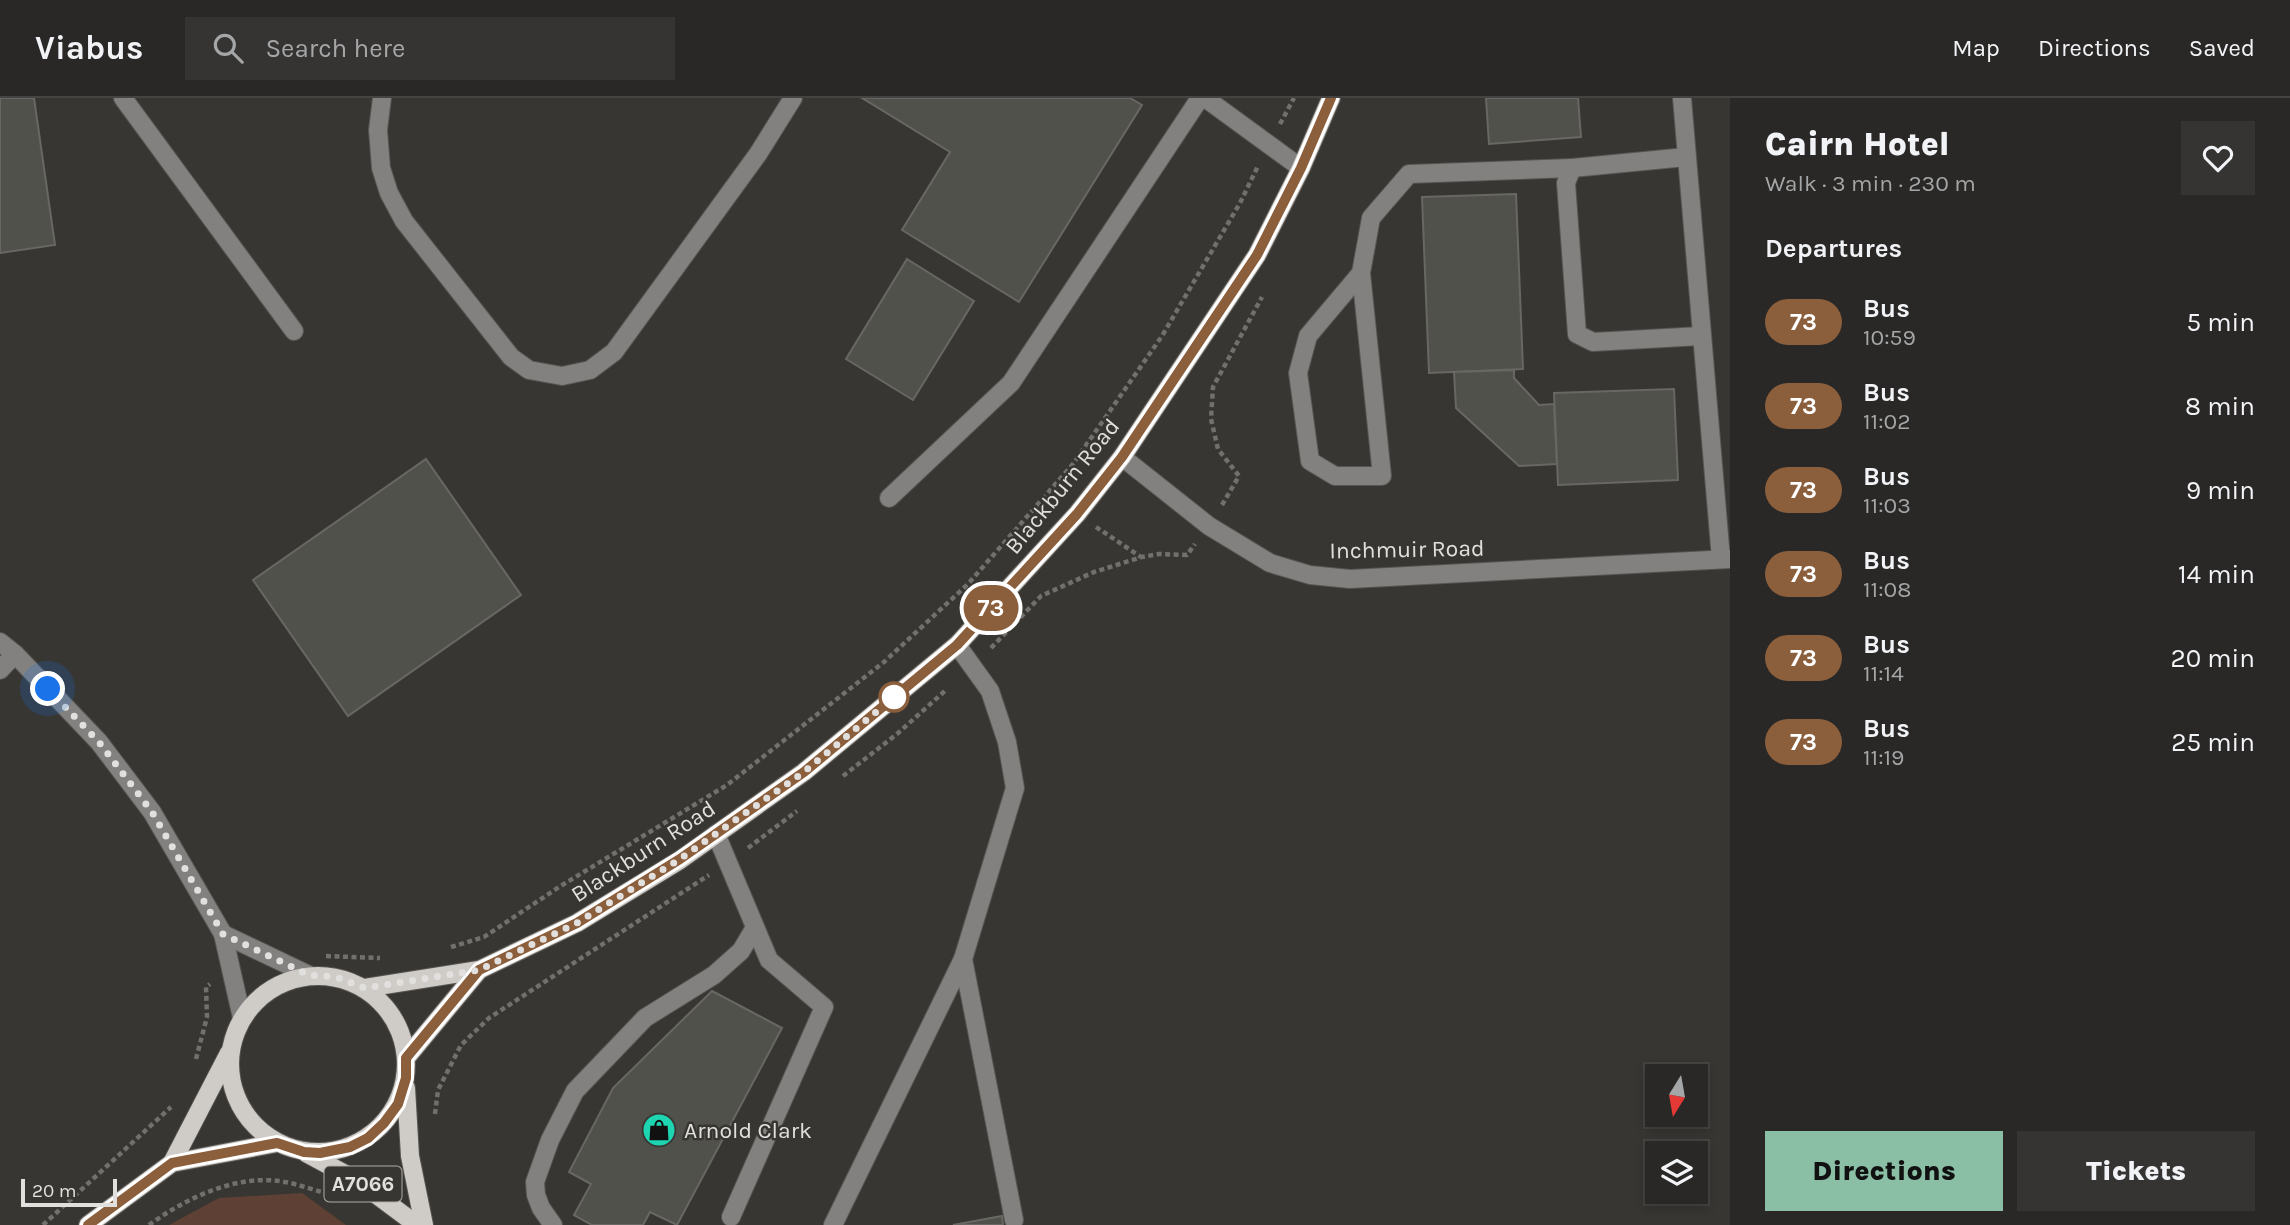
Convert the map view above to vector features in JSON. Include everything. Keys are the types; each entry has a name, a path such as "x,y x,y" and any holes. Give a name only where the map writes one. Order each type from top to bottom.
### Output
{"main road":[{"name":"Blackburn Road","path":"365,988 479,970 577,923 680,859 804,772 957,645 1077,514 1122,457 1257,255 1301,168 1331,98"},
{"name":"Blackburn Road","path":"406,1058 479,970"},
{"path":"172,1163 229,1053 242,1018 251,1006 279,984 309,975 336,977 365,988 388,1010 405,1044 406,1078 398,1104 368,1138 350,1147 320,1153 304,1152 277,1143 252,1124 235,1096 229,1053"},
{"name":"A7066","path":"406,1078 410,1156 424,1225"},
{"path":"88,1225 172,1163 277,1143"},
{"name":"A7066","path":"304,1152 358,1181 417,1225"}],"street":[{"path":"124,98 294,331"},
{"path":"382,98 378,130 381,168 389,193 404,220 511,357 529,370 562,376 590,370 614,352 758,154 793,98"},
{"path":"889,498 1011,383 1203,98 1301,168"},
{"path":"1682,98 1701,336 1726,559"},
{"path":"1361,272 1308,335 1298,373 1310,461 1335,477 1382,476 1361,272 1371,218 1409,174 1572,167 1686,157"},
{"path":"1572,167 1566,183 1577,334 1593,342 1701,336"},
{"name":"Inchmuir Road","path":"1122,457 1209,526 1270,563 1310,575 1350,579 1726,559"},
{"path":"0,642 15,654 99,742 144,802 223,934 242,1018"},
{"path":"833,1225 963,959 1015,788 1007,742 990,691 957,645"},
{"path":"0,670 15,654"},
{"path":"716,834 769,960 824,1007 731,1217"},
{"path":"553,1225 541,1208 535,1182 550,1140 575,1091 645,1018 714,975 740,951 754,929"},
{"path":"223,934 309,975"},
{"path":"963,959 1014,1220"}],"path":[{"path":"439,950 484,937 559,887 727,785 884,662 968,584 1073,464 1162,336 1240,204 1268,144 1294,98"},
{"path":"833,783 897,734 972,667 1010,631 1041,596 1094,572 1142,557 1159,554 1187,555 1209,526 1239,476 1218,449 1211,419 1213,387 1268,288"},
{"path":"434,1122 438,1090 461,1045 489,1018 728,862 801,808"},
{"path":"317,953 327,957 387,957"},
{"path":"195,1062 207,1017 206,987 231,969"},
{"path":"43,1225 175,1104"},
{"path":"149,1225 167,1212 209,1192 247,1182 283,1181 329,1194 358,1181"}],"shaded area":[{"path":"302,1193 346,1225 169,1225 219,1198"}],"building":[{"path":"0,98 34,98 55,245 0,253"},
{"path":"862,98 1130,98 1142,105 1019,302 902,230 950,152"},
{"path":"1486,98 1578,98 1581,137 1489,144"},
{"path":"1516,194 1523,369 1429,373 1422,197"},
{"path":"907,259 974,301 913,400 846,359"},
{"path":"1514,370 1514,378 1539,405 1554,404 1557,464 1519,466 1456,408 1454,372"},
{"path":"1674,389 1678,480 1558,485 1554,393"},
{"path":"426,459 521,595 348,716 253,580"},
{"name":"Arnold Clark","path":"712,991 782,1028 677,1225 650,1212 643,1225 592,1225 574,1215 591,1184 569,1172 613,1088"},
{"path":"1002,1216 1003,1225 953,1225"}],"bus line":[{"name":"73","path":"88,1225 172,1163 277,1143 304,1152 320,1153 350,1147 368,1138 398,1104 406,1078 406,1058 479,970 577,923 680,859 804,772 957,645 1077,514 1122,457 1257,255 1301,168 1331,98"}],"place":[{"name":"Arnold Clark","path":"659,1130"}],"route":[{"path":"48,689 99,742 152,812 223,934 309,975 336,977 365,988 479,970 577,923 680,859 804,772 900,692 894,697"}]}
